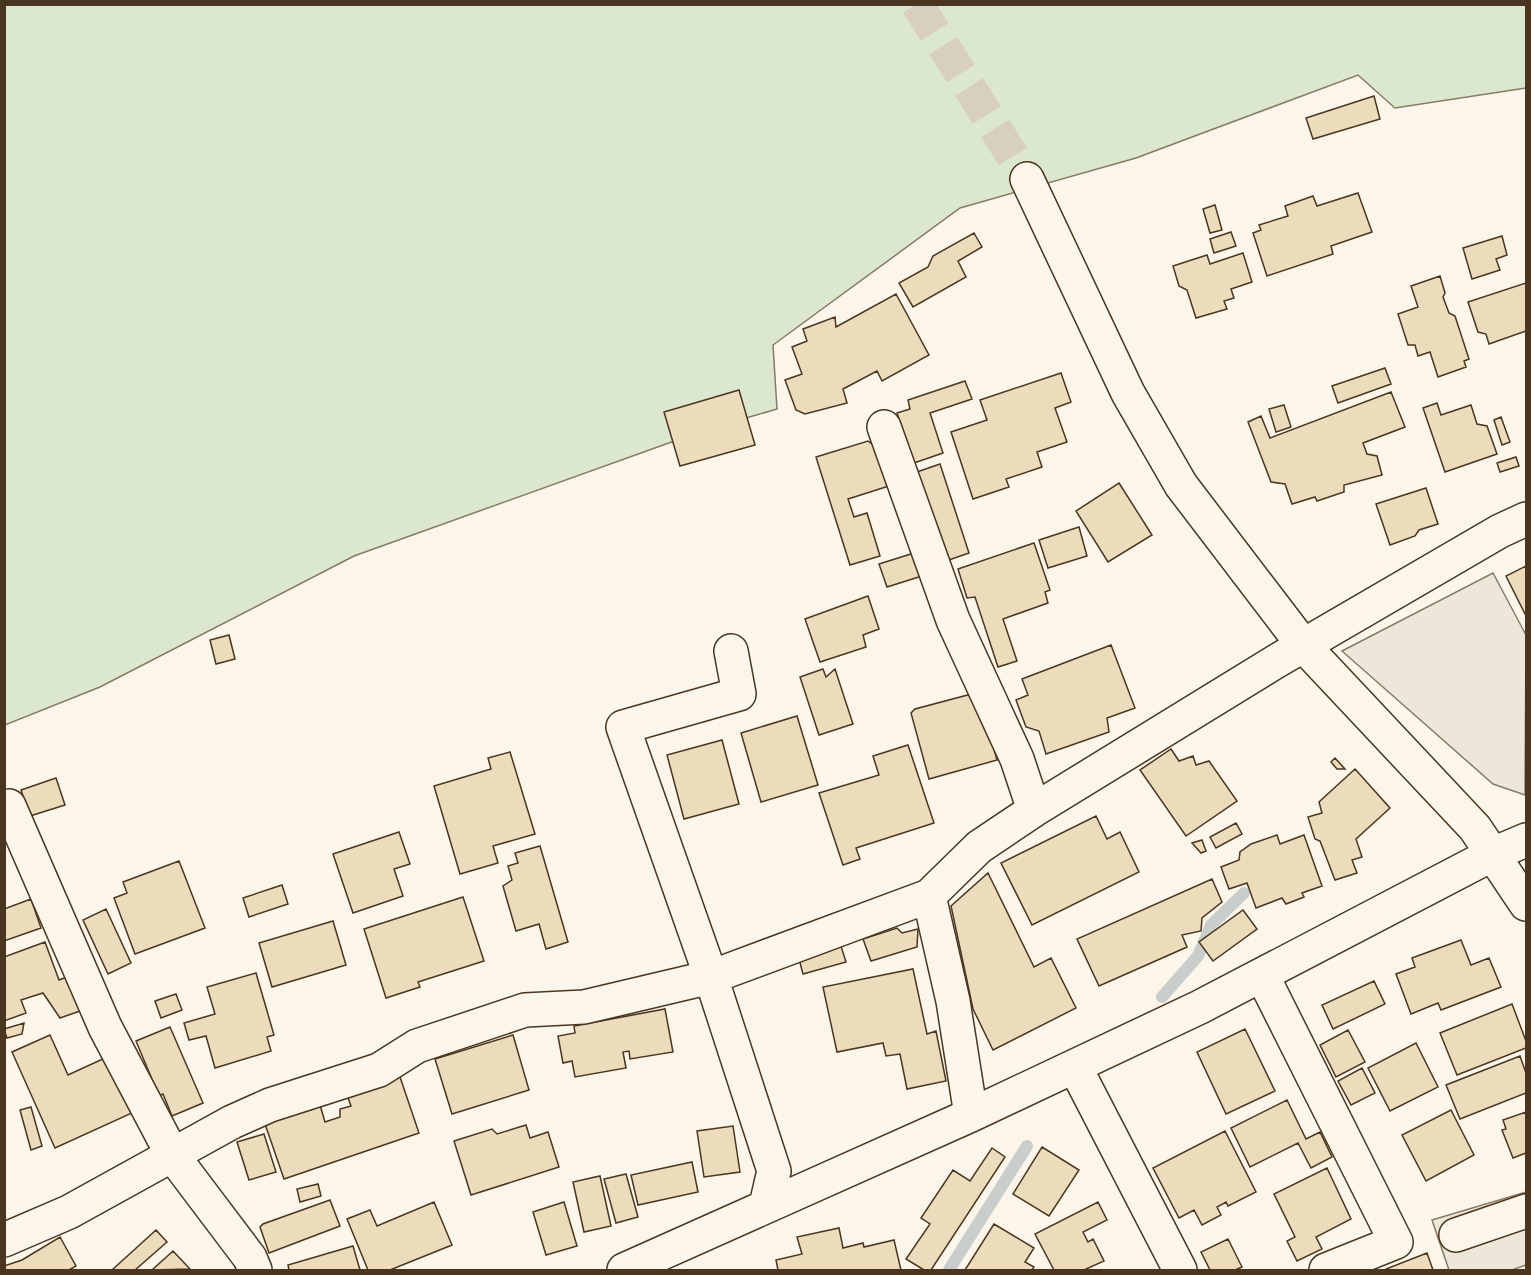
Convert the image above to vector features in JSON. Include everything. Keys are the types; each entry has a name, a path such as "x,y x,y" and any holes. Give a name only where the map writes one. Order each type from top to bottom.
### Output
{"street":[{"path":"1027,179 1128,393 1181,485 1303,645 1475,828 1527,904"},
{"path":"884,427 953,620 1017,759 1034,810"},
{"path":"4,1240 69,1212 232,1122 270,1105 379,1070 417,1046 525,1010 584,1007 711,977 929,896 979,847 1034,810 1303,645 1500,531 1527,519"},
{"path":"731,651 739,694 623,727 711,977 774,1171 766,1205"},
{"path":"9,806 105,1027 173,1156 250,1258 255,1270"},
{"path":"624,1270 1075,1066 1262,975 1493,854 1527,840"},
{"path":"929,896 953,1001 971,1115"},
{"path":"1262,975 1396,1242 1326,1270"},
{"path":"1075,1066 1180,1270"},
{"path":"1456,1235 1527,1211"}],"green space":[{"path":"5,5 1526,5 1526,88 1395,108 1358,75 1136,158 960,208 773,345 777,409 705,430 354,556 100,687 5,725"}],"shaded area":[{"path":"1493,573 1526,635 1525,795 1493,784 1342,651"},
{"path":"1526,1192 1526,1265 1512,1270 1449,1270 1432,1220"}],"building":[{"path":"1374,96 1380,119 1313,139 1306,118"},
{"path":"1358,193 1372,232 1331,246 1333,254 1267,276 1253,233 1261,230 1259,225 1288,216 1285,206 1313,196 1317,206"},
{"path":"1215,205 1222,230 1210,233 1203,209"},
{"path":"1231,232 1236,246 1214,253 1210,239"},
{"path":"974,233 982,247 958,261 966,277 913,307 899,283 928,267 933,256"},
{"path":"1502,236 1507,255 1496,259 1500,270 1472,279 1463,248"},
{"path":"1243,253 1252,282 1231,289 1234,298 1224,301 1227,309 1196,318 1187,290 1179,286 1173,266 1207,255 1210,264"},
{"path":"1440,276 1445,293 1443,297 1449,313 1455,316 1469,359 1464,361 1466,367 1438,377 1430,352 1418,356 1415,345 1408,345 1398,314 1418,307 1411,286"},
{"path":"1526,283 1526,331 1489,344 1486,334 1478,332 1468,302"},
{"path":"896,294 929,355 882,381 877,371 843,389 847,403 805,414 796,410 785,380 802,374 792,347 807,341 803,329 835,317 836,327"},
{"path":"1385,368 1391,384 1338,403 1332,386"},
{"path":"1061,373 1071,402 1055,408 1067,442 1037,452 1042,467 1006,479 1009,487 973,499 951,432 987,420 980,400"},
{"path":"965,381 972,399 930,413 943,453 914,463 897,413 910,409 908,400"},
{"path":"739,390 755,445 680,466 664,412"},
{"path":"1391,392 1405,427 1363,443 1367,454 1377,456 1382,475 1344,485 1344,492 1317,501 1315,497 1292,504 1285,484 1271,482 1248,422 1261,416 1270,438"},
{"path":"1437,403 1441,415 1471,405 1477,424 1487,426 1497,454 1445,472 1423,408"},
{"path":"1284,405 1291,427 1276,432 1269,409"},
{"path":"1501,417 1510,442 1502,445 1494,420"},
{"path":"868,441 881,451 892,485 848,499 854,517 867,513 880,556 850,565 816,457"},
{"path":"1516,457 1519,466 1500,472 1497,463"},
{"path":"940,464 969,553 943,562 914,473"},
{"path":"1119,483 1152,535 1108,562 1076,511"},
{"path":"1426,488 1438,524 1419,530 1415,536 1390,545 1376,504"},
{"path":"1079,527 1087,556 1048,568 1039,540"},
{"path":"1034,543 1050,590 1045,592 1048,603 1003,619 1017,661 998,667 975,597 967,598 958,569"},
{"path":"914,553 922,576 887,587 879,564"},
{"path":"1526,566 1526,616 1506,576"},
{"path":"868,596 879,629 863,635 866,647 820,662 805,619"},
{"path":"229,635 235,659 216,664 210,640"},
{"path":"1111,645 1135,708 1107,718 1109,732 1046,754 1039,731 1026,727 1016,700 1028,695 1022,679"},
{"path":"823,669 826,677 835,669 853,724 819,735 800,677"},
{"path":"979,692 997,760 929,779 911,713 915,709"},
{"path":"797,716 818,785 761,802 741,733"},
{"path":"722,740 739,804 684,819 667,755"},
{"path":"908,745 934,823 856,848 860,859 843,865 819,793 879,775 873,756"},
{"path":"1171,749 1179,761 1193,756 1196,765 1209,761 1237,801 1186,836 1140,770"},
{"path":"510,752 535,834 493,846 498,863 460,874 434,786 491,769 488,758"},
{"path":"1335,758 1345,769 1337,769 1331,762"},
{"path":"1355,769 1390,808 1356,839 1362,857 1352,860 1357,873 1335,880 1320,841 1315,839 1308,817 1322,813 1319,802"},
{"path":"56,778 65,805 30,816 21,790"},
{"path":"1096,816 1107,839 1120,832 1139,872 1032,925 1001,863"},
{"path":"1236,823 1242,834 1216,848 1210,837"},
{"path":"399,832 410,864 394,869 403,896 353,913 333,854"},
{"path":"1277,835 1280,844 1304,835 1322,886 1302,893 1304,897 1286,904 1282,898 1256,908 1247,883 1229,889 1221,867 1239,860 1240,852 1251,844"},
{"path":"1202,840 1206,851 1201,853 1192,843"},
{"path":"540,846 568,942 546,949 539,924 516,931 503,886 512,880 508,866 518,863 515,853"},
{"path":"179,861 205,928 135,954 114,898 127,893 123,882"},
{"path":"988,873 1034,967 1051,958 1076,1008 993,1050 973,1009 951,906"},
{"path":"1212,879 1222,902 1202,918 1201,931 1182,935 1187,947 1099,986 1077,939"},
{"path":"282,885 288,904 249,917 243,898"},
{"path":"463,897 484,961 418,982 420,987 386,998 364,929"},
{"path":"31,899 41,928 4,941 4,909"},
{"path":"106,909 131,963 108,974 83,920"},
{"path":"1243,910 1257,929 1213,961 1199,942"},
{"path":"333,921 346,965 272,987 259,943"},
{"path":"897,928 902,933 918,929 917,947 871,961 863,939"},
{"path":"1461,940 1471,965 1489,958 1501,987 1441,1010 1438,1003 1411,1014 1396,974 1415,967 1412,958"},
{"path":"45,942 59,980 67,977 80,1011 60,1018 43,993 21,1000 26,1013 4,1021 4,957"},
{"path":"840,943 846,962 803,974 798,955"},
{"path":"913,969 927,1034 936,1031 946,1081 907,1089 900,1054 886,1056 883,1043 837,1052 823,987"},
{"path":"256,973 274,1035 267,1037 271,1051 215,1068 206,1036 189,1040 184,1023 215,1014 207,987"},
{"path":"1374,981 1385,1004 1333,1029 1322,1005"},
{"path":"176,994 182,1010 161,1018 155,1001"},
{"path":"1512,1004 1526,1041 1526,1048 1457,1075 1440,1033"},
{"path":"665,1009 673,1052 630,1059 629,1051 623,1052 626,1068 575,1077 572,1061 563,1063 558,1036 575,1033 574,1026"},
{"path":"24,1023 22,1034 7,1038 4,1029"},
{"path":"170,1027 203,1103 172,1116 163,1094 159,1096 136,1041"},
{"path":"1245,1029 1275,1091 1226,1114 1197,1052"},
{"path":"1348,1030 1365,1062 1336,1077 1320,1045"},
{"path":"50,1035 68,1075 107,1057 132,1113 55,1148 12,1052"},
{"path":"513,1035 529,1090 452,1114 435,1059"},
{"path":"1416,1043 1438,1087 1390,1111 1368,1068"},
{"path":"1520,1056 1526,1073 1526,1093 1460,1119 1446,1085"},
{"path":"1362,1068 1375,1093 1351,1105 1338,1081"},
{"path":"400,1077 419,1133 284,1179 265,1124 320,1105 325,1122 340,1117 340,1109 351,1106 347,1095"},
{"path":"1287,1100 1306,1139 1320,1132 1332,1157 1311,1168 1298,1143 1250,1167 1231,1128"},
{"path":"31,1107 42,1146 31,1150 20,1110"},
{"path":"1451,1110 1474,1155 1426,1181 1402,1135"},
{"path":"1526,1112 1526,1153 1513,1158 1502,1130 1506,1129 1503,1120"},
{"path":"526,1125 530,1138 548,1132 559,1167 471,1195 454,1141 492,1129 497,1134"},
{"path":"733,1126 740,1172 704,1177 697,1131"},
{"path":"1225,1131 1256,1192 1228,1206 1226,1202 1217,1207 1221,1215 1202,1225 1194,1210 1179,1218 1153,1168"},
{"path":"264,1134 276,1172 249,1180 237,1142"},
{"path":"1042,1147 1079,1170 1049,1216 1013,1194"},
{"path":"992,1148 1005,1157 931,1270 924,1270 906,1259 930,1224 921,1218 953,1170 970,1181"},
{"path":"692,1162 698,1192 638,1205 631,1175"},
{"path":"1327,1168 1351,1219 1316,1237 1322,1249 1297,1261 1287,1241 1295,1237 1274,1194"},
{"path":"626,1174 638,1217 616,1223 604,1179"},
{"path":"600,1176 611,1226 584,1232 573,1182"},
{"path":"318,1184 321,1196 300,1202 297,1189"},
{"path":"330,1200 340,1226 269,1253 260,1227 263,1224"},
{"path":"434,1202 452,1245 390,1270 368,1270 347,1219 370,1210 377,1226"},
{"path":"564,1202 577,1246 546,1255 533,1212"},
{"path":"1098,1202 1107,1220 1083,1232 1088,1242 1093,1239 1104,1261 1084,1270 1054,1270 1035,1234"},
{"path":"994,1224 1034,1248 1025,1262 1034,1267 1032,1270 965,1270"},
{"path":"839,1228 843,1248 863,1243 864,1247 894,1240 901,1270 778,1270 776,1260 802,1254 797,1237"},
{"path":"156,1230 167,1242 135,1270 112,1270"},
{"path":"60,1237 76,1266 69,1270 4,1270 4,1266 22,1260"},
{"path":"1228,1239 1242,1267 1235,1270 1210,1270 1201,1252"},
{"path":"353,1246 360,1270 289,1270 288,1265"},
{"path":"173,1251 190,1269 152,1270"},
{"path":"1427,1253 1433,1270 1386,1269"}],"waterway":[{"path":"1162,997 1198,956 1211,925 1244,893"},
{"path":"949,1270 1027,1146"}],"tunnel":[{"path":"917,4 1027,179"}]}
